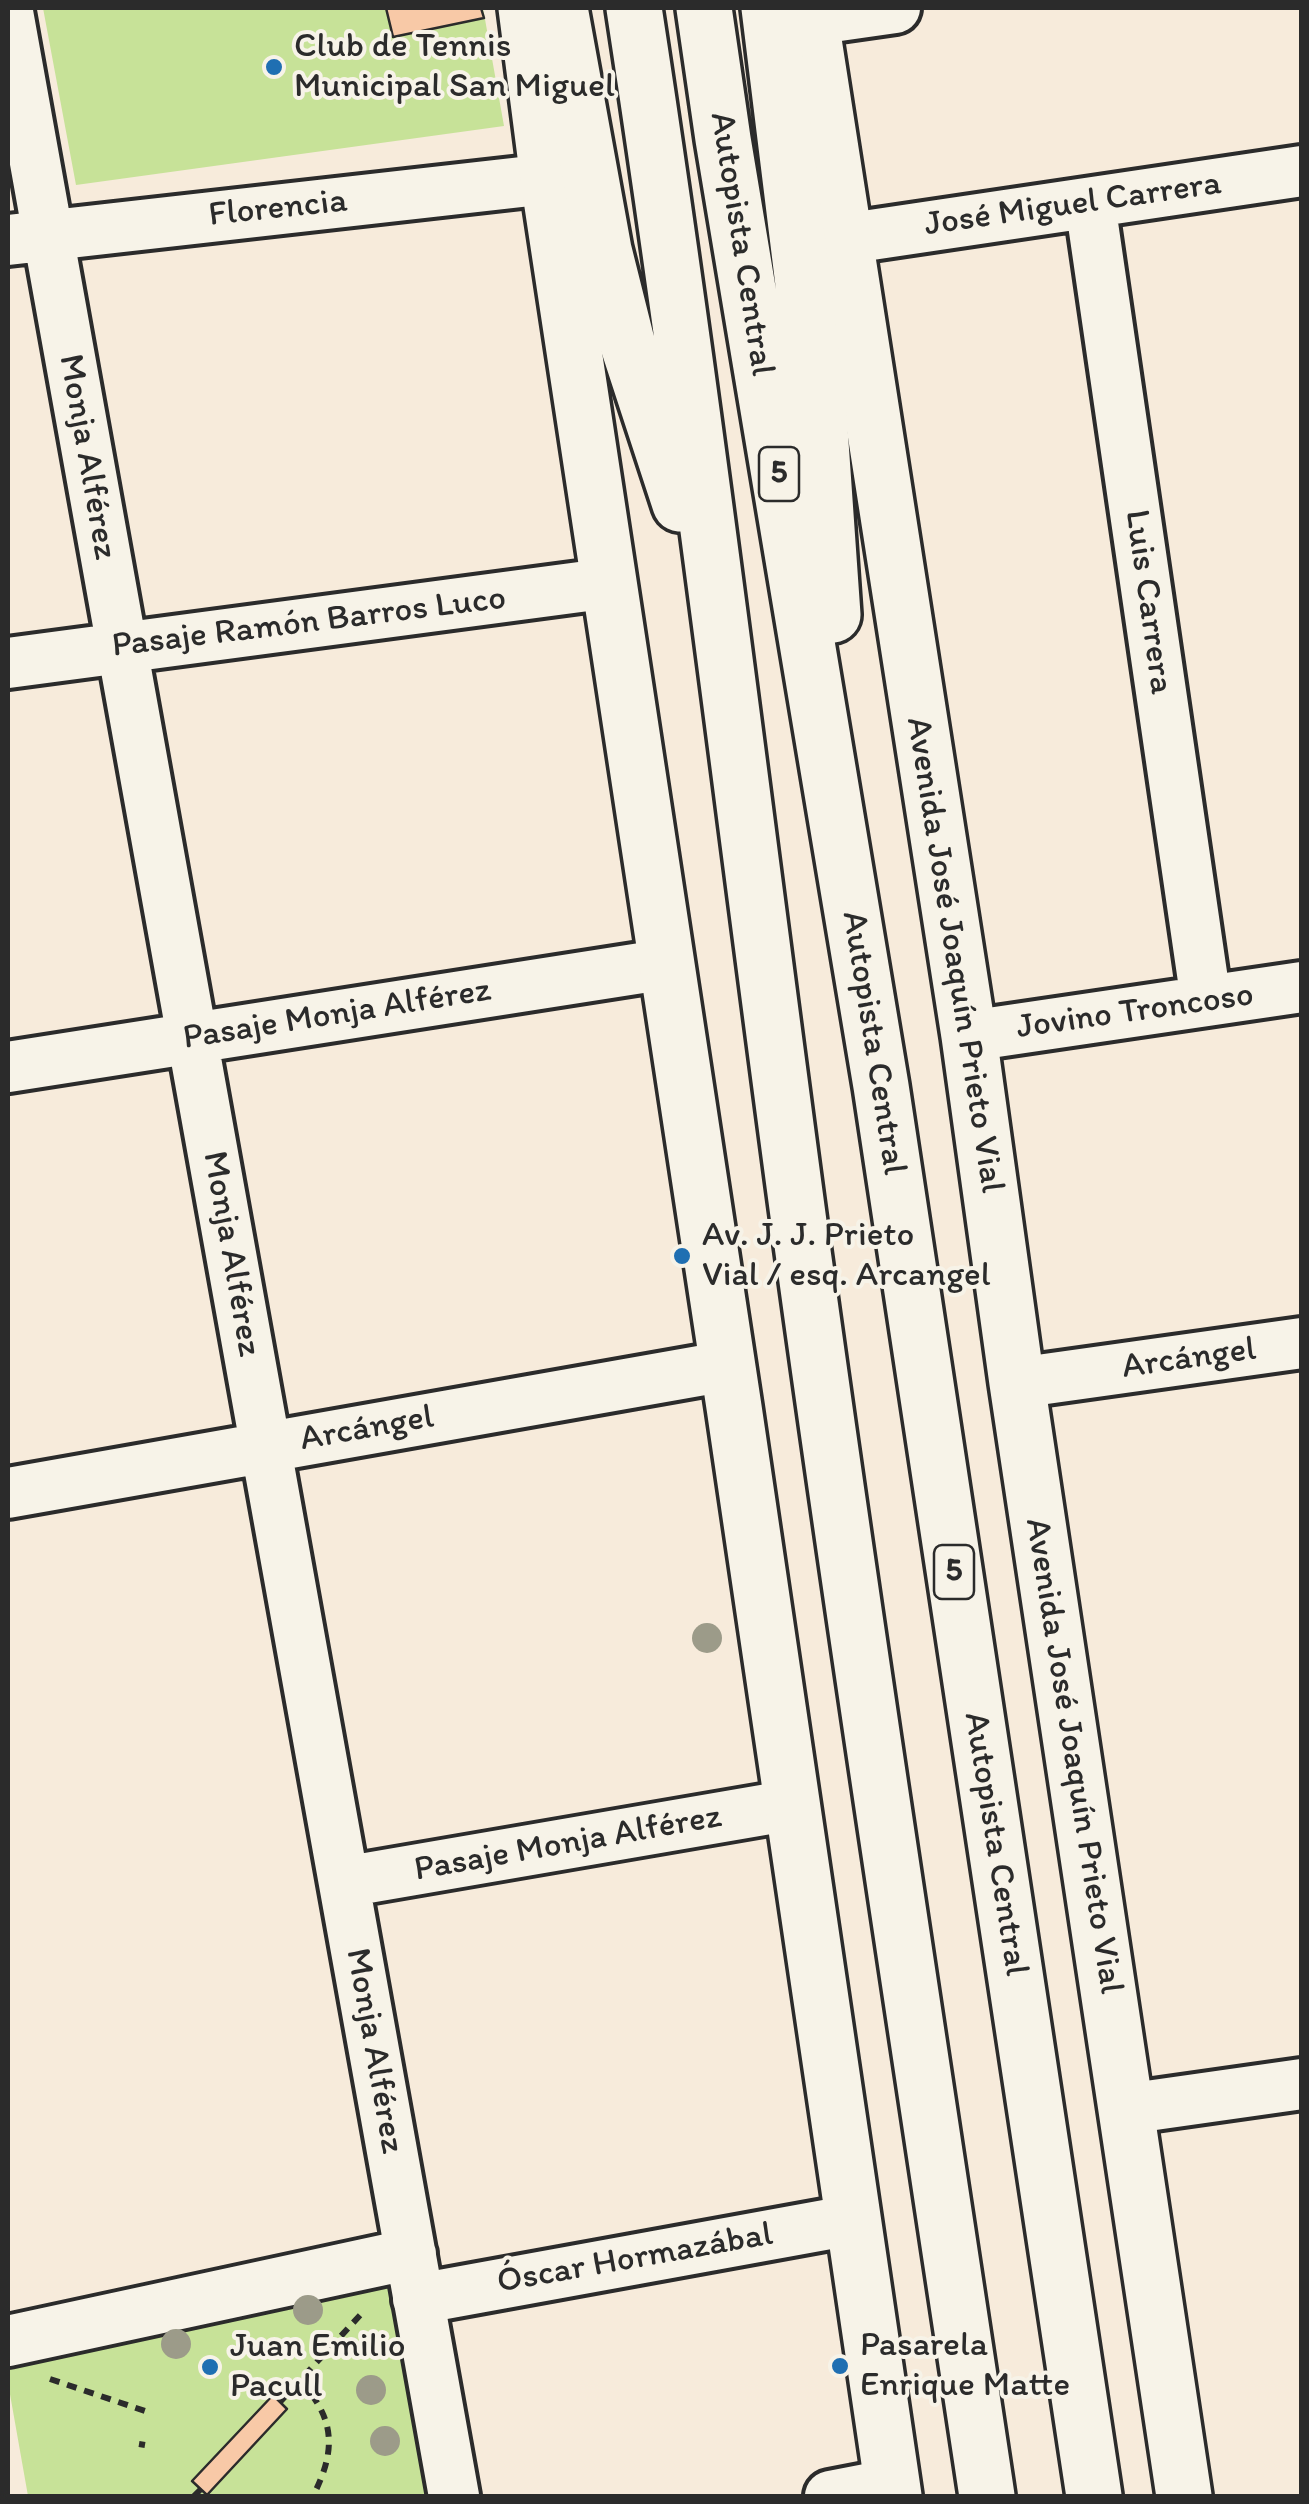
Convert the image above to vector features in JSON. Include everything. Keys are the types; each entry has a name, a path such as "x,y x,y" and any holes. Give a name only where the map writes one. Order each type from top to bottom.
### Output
{"main road":[{"path":"526,8 548,179 893,2490"},
{"path":"560,8 604,250 627,342 666,465 719,608"},
{"name":"Autopista Central","path":"634,8 719,608 846,1562 987,2496"},
{"name":"Autopista Central","path":"704,8 886,1120 1094,2496"},
{"path":"797,12 790,170 824,472 834,638 834,808"},
{"name":"Avenida José Joaquín Prieto Vial","path":"797,12 844,239 969,1036 1184,2496"}],"street":[{"path":"797,12 894,8"},
{"name":"Monja Alférez","path":"8,12 28,237 122,647 344,1882 401,2284 454,2496"},
{"name":"José Miguel Carrera","path":"844,239 1302,171"},
{"name":"Florencia","path":"28,237 548,179"},
{"name":"Luis Carrera","path":"1090,202 1206,1001"},
{"name":"Pasaje Ramón Barros Luco","path":"8,664 610,584"},
{"name":"Pasaje Monja Alférez","path":"8,1067 667,964"},
{"name":"Jovino Troncoso","path":"969,1036 1302,987"},
{"name":"Arcángel","path":"1017,1382 1302,1342"},
{"name":"Arcángel","path":"8,1493 728,1366"},
{"name":"Pasaje Monja Alférez","path":"344,1882 792,1805"},
{"path":"1126,2109 1302,2084"},
{"name":"Óscar Hormazábal","path":"8,2341 852,2220"},
{"path":"830,2496 893,2490"}],"path":[{"path":"280,2402 401,2284"},
{"path":"46,2378 148,2412"},
{"path":"300,2381 317,2399 327,2423 330,2449 324,2475 313,2496"},
{"path":"194,2496 201,2489"}],"green space":[{"name":"Club de Tennis Municipal San Miguel","path":"43,8 483,8 504,126 76,185"},
{"path":"406,2268 448,2496 28,2496 8,2383 8,2338"}],"building":[{"path":"386,8 481,8 484,18 393,37"},
{"path":"273,2395 287,2409 207,2495 192,2481"}],"place":[{"name":"Club de Tennis Municipal San Miguel","path":"274,67"},
{"name":"Av. J. J. Prieto Vial / esq. Arcangel","path":"682,1256"},
{"name":"Pasarela Enrique Matte","path":"840,2366"},
{"name":"Juan Emilio Pacull","path":"210,2367"}]}
